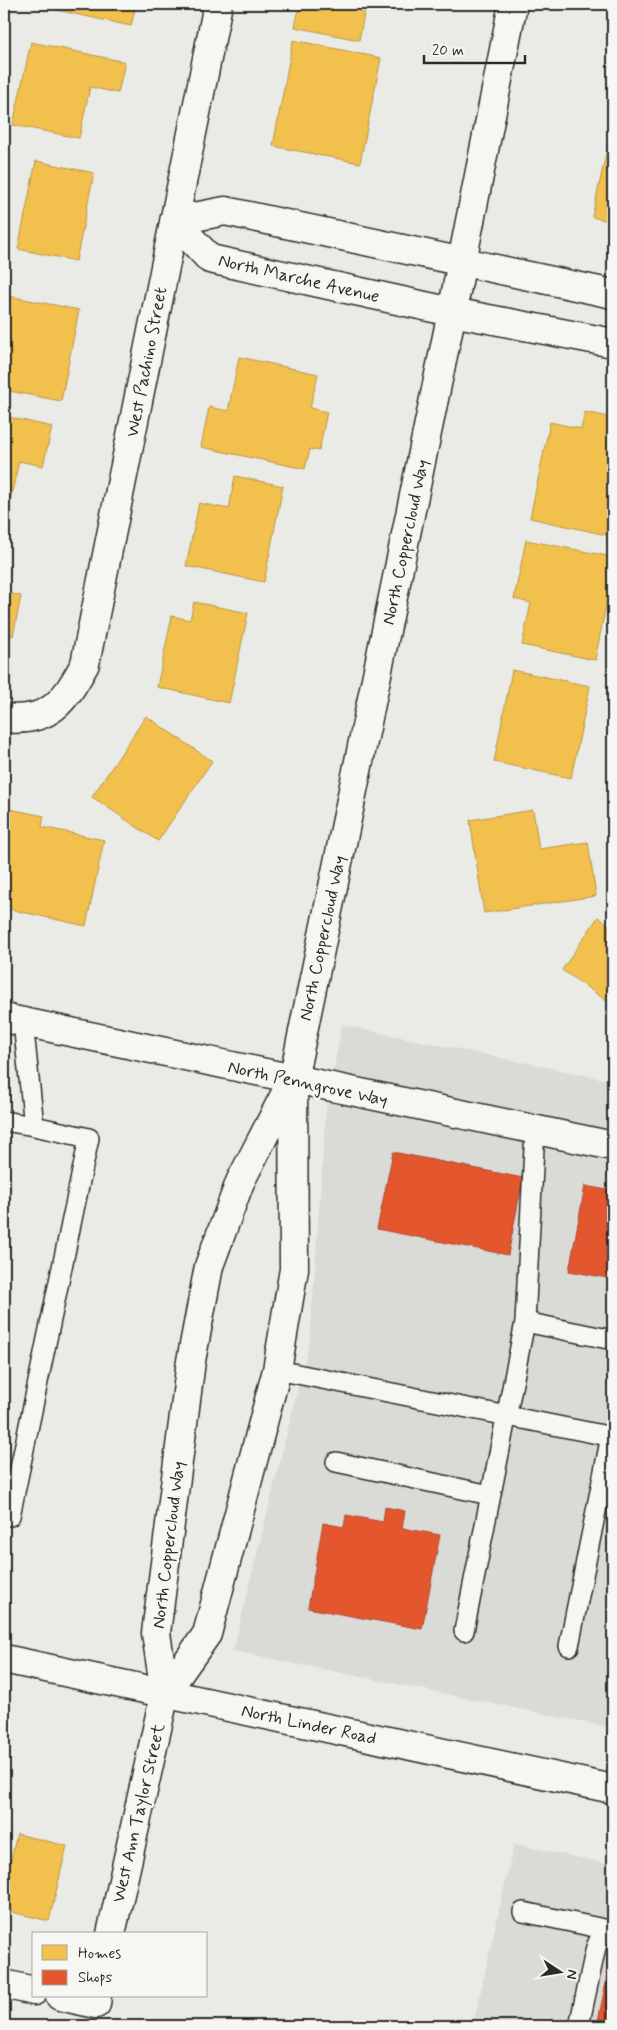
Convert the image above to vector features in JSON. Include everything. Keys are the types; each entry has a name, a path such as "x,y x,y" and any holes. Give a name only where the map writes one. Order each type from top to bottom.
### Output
{"street":[{"name":"West Pachino Street","path":"4,718 28,719 52,711 69,693 85,664 218,4"},
{"name":"North Coppercloud Way","path":"165,1693 207,1634 277,1370 294,1269 293,1080 514,4"},
{"path":"174,221 225,211 613,294"},
{"name":"North Marche Avenue","path":"174,221 210,258 452,312 613,343"},
{"name":"North Penngrove Way","path":"13,1020 613,1146"},
{"name":"North Coppercloud Way","path":"165,1693 156,1633 191,1360 209,1266 240,1182 293,1080"},
{"name":"North Linder Road","path":"4,1659 613,1789"},
{"name":"West Ann Taylor Street","path":"111,1932 165,1693"},
{"path":"4,1984 32,1991"},
{"path":"78,1998 96,2000"}],"lane":[{"path":"13,1020 34,1126"},
{"path":"4,1121 89,1138 10,1516 4,1515"},
{"path":"464,1631 526,1322 535,1129"},
{"path":"526,1322 613,1340"},
{"path":"277,1370 612,1437 605,1508 569,1646"},
{"path":"336,1462 490,1494"},
{"path":"523,1912 604,1929 596,1947 579,2026"}],"shaded area":[{"path":"342,1025 613,1081 613,1728 233,1651 310,1340 326,1110"},
{"path":"514,1844 613,1865 613,2026 473,2026"}],"building: Homes":[{"path":"38,4 136,4 131,26 38,6"},
{"path":"300,4 366,4 359,40 295,27"},
{"path":"293,40 381,58 360,163 273,146"},
{"path":"31,42 125,62 118,93 90,87 79,138 13,125"},
{"path":"613,122 613,222 592,217"},
{"path":"36,161 94,173 76,261 18,249"},
{"path":"4,295 79,310 61,401 4,390"},
{"path":"239,357 318,374 310,408 327,412 319,451 310,449 305,469 201,447 209,407 228,411"},
{"path":"585,412 613,418 613,526 611,536 530,518 550,422 581,429"},
{"path":"4,416 52,427 43,466 19,461 9,506 4,505"},
{"path":"235,476 283,486 264,582 186,566 199,503 229,509"},
{"path":"526,540 613,557 613,570 595,660 522,645 531,603 514,599"},
{"path":"4,592 21,596 13,636 4,634"},
{"path":"194,602 248,613 229,703 157,687 172,616 190,620"},
{"path":"512,670 590,686 571,778 494,762"},
{"path":"146,716 212,761 158,841 92,797"},
{"path":"4,808 44,816 42,827 104,840 86,926 4,908"},
{"path":"533,810 539,849 588,842 596,896 484,913 470,820"},
{"path":"598,917 613,928 613,1005 562,970"},
{"path":"17,1834 67,1846 49,1921 4,1910 4,1889"}],"building: Shops":[{"path":"393,1152 523,1178 508,1255 377,1229"},
{"path":"585,1186 613,1191 613,1279 569,1271"},
{"path":"385,1507 405,1511 402,1528 440,1535 422,1629 308,1608 323,1523 344,1527 346,1515 383,1522"},
{"path":"613,1947 613,2026 597,2026"}]}
